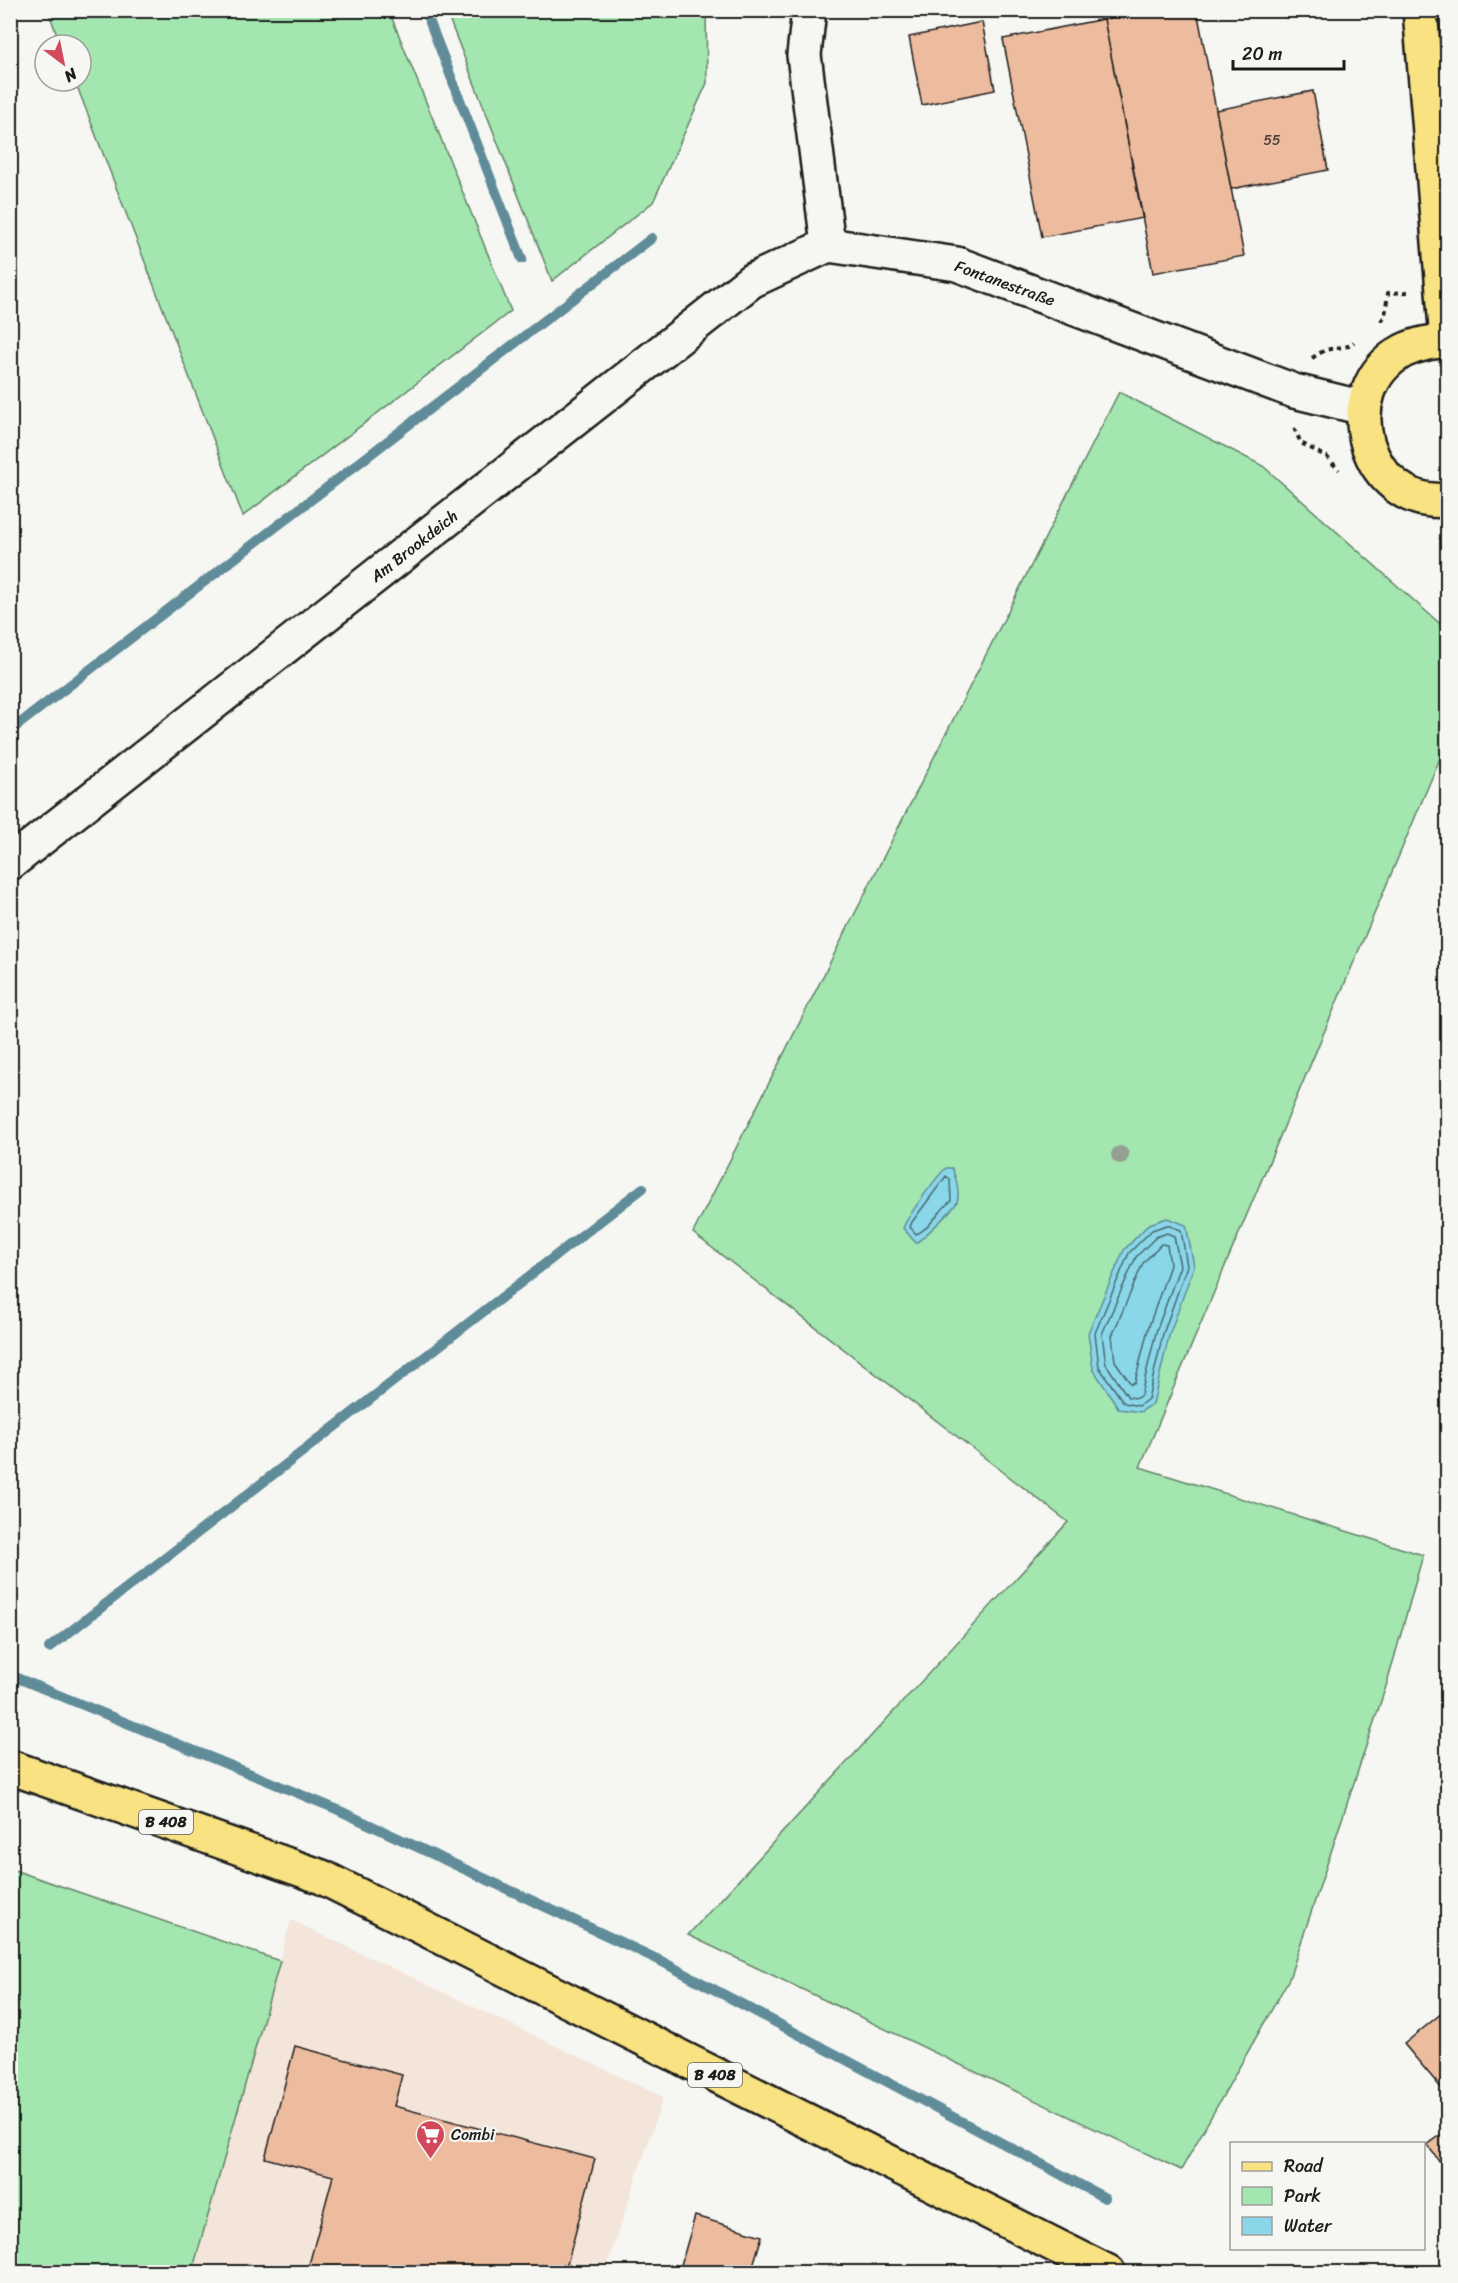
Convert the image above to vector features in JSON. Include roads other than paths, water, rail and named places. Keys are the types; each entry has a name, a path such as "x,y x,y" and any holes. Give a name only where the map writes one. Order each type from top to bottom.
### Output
{"main road":[{"path":"1420,10 1447,340 1424,343 1402,352 1384,367 1371,386 1364,408 1364,428 1368,447 1376,465 1389,479 1405,491 1423,498 1448,500"},
{"name":"B 408","path":"10,1767 322,1877 1108,2272"}],"street":[{"path":"809,10 804,56 828,245"},
{"name":"Fontanestraße","path":"828,245 957,264 1294,392 1364,408"},
{"name":"Am Brookdeich","path":"10,863 752,281 828,245"}],"water":[{"path":"946,1168 952,1168 955,1176 958,1190 957,1202 916,1243 903,1228 910,1215"},
{"path":"1167,1218 1186,1225 1194,1266 1169,1336 1153,1404 1140,1412 1119,1409 1093,1369 1088,1333 1124,1250 1149,1224"}],"waterway":[{"path":"425,10 522,259"},
{"path":"10,731 652,238"},
{"path":"49,1648 643,1188"},
{"path":"10,1675 336,1809 659,1960 1105,2198"}],"place":[{"name":"Combi","path":"430,2160"}]}
